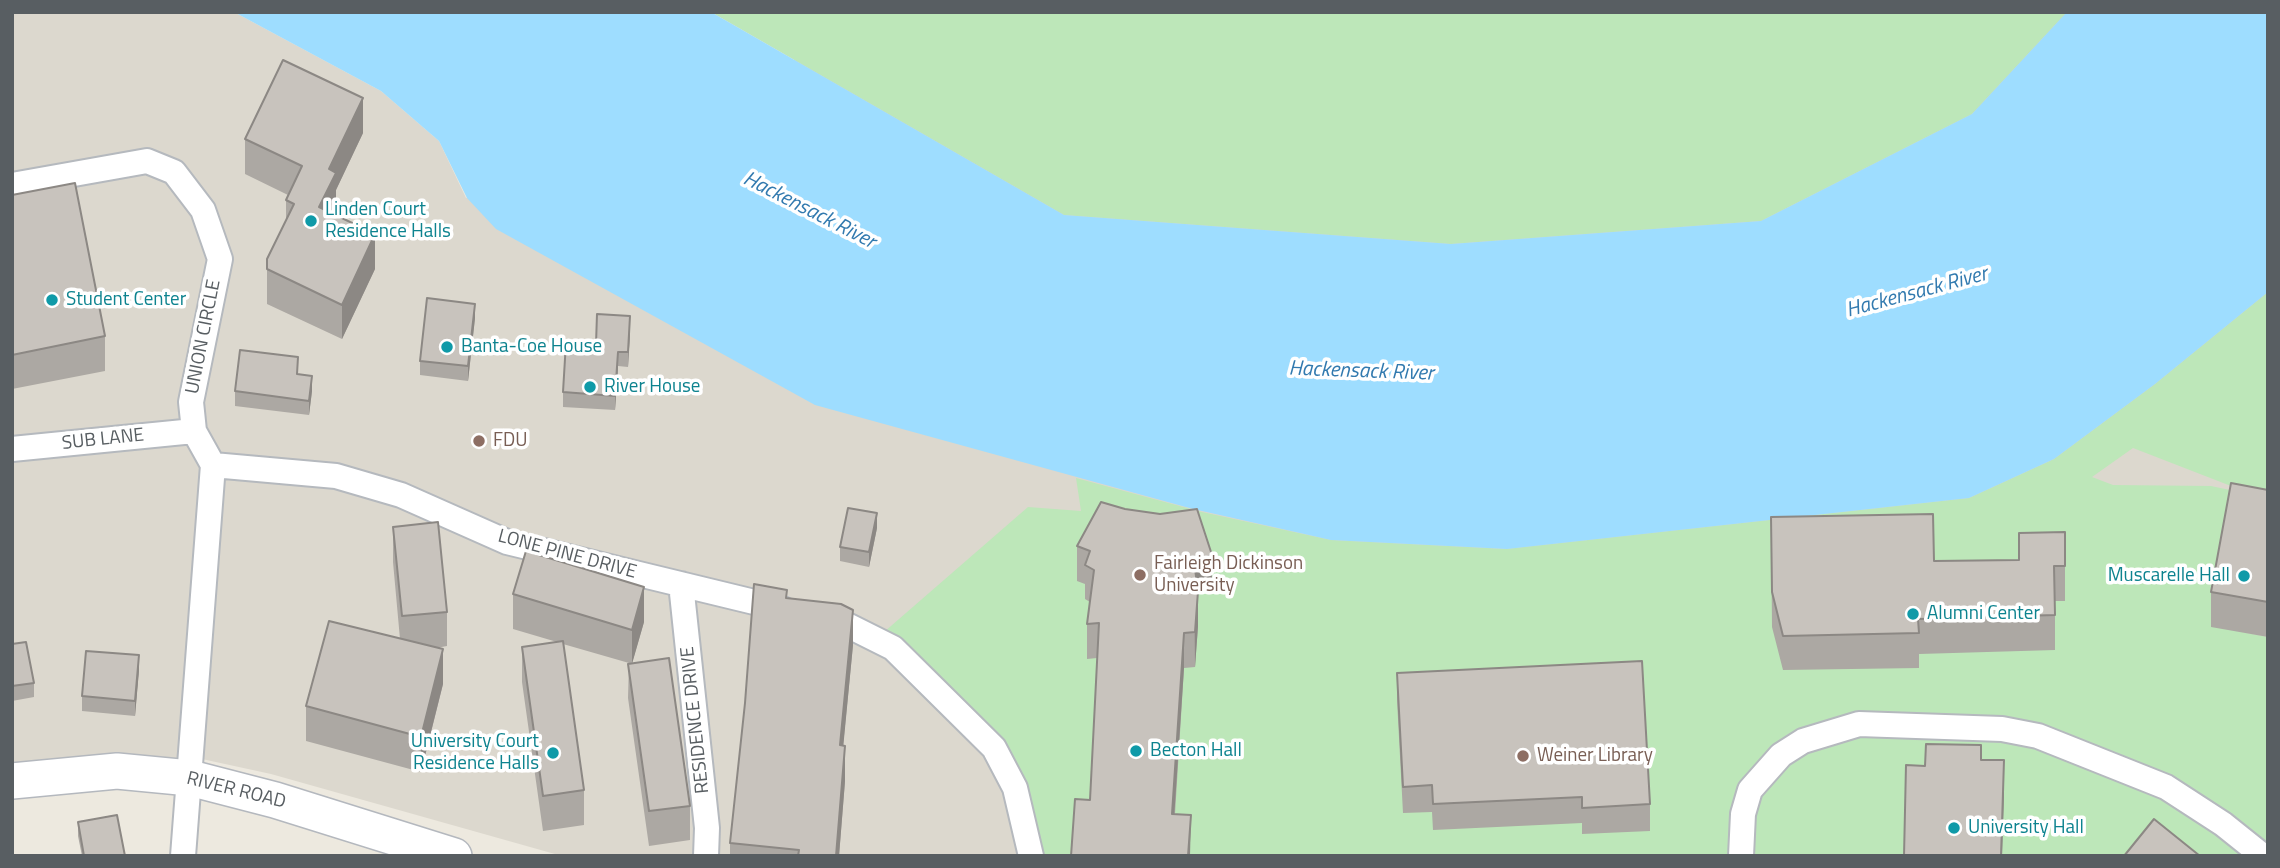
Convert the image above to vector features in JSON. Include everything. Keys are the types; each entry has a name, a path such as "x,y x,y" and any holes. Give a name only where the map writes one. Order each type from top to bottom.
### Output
{"main road":[{"name":"RIVER ROAD","path":"12,781 117,771 190,778 275,800 454,856"}],"street":[{"name":"UNION CIRCLE","path":"12,185 147,161 174,172 203,210 220,259 191,402 194,431 213,465"},
{"name":"SUB LANE","path":"12,449 194,431"},
{"name":"LONE PINE DRIVE","path":"213,465 336,476 401,495 507,542 843,623 893,648 994,748 1015,788 1031,856"},
{"path":"183,856 213,465"},
{"name":"RESIDENCE DRIVE","path":"681,584 707,828 706,856"},
{"path":"1741,856 1743,814 1750,790 1780,755 1803,741 1859,724 2002,729 2038,736 2166,787 2223,824 2263,856"}],"shaded area":[{"name":"Fairleigh Dickinson University","path":"12,12 234,12 381,91 439,141 466,198 907,12 2268,12 2268,856 562,856 271,774 202,759 12,781"}],"green space":[{"path":"711,12 2067,12 1972,114 1761,221 1451,244 1064,215"},
{"path":"2268,292 2268,525 2211,626 2268,637 2268,856 1031,856 1015,788 876,639 1028,507 1081,511 1076,478 1202,512 1331,540 1506,549 1969,498 2054,459 2155,384","holes":["2133,448 2249,493 2211,486 2113,485 2092,477"]}],"water":[{"name":"Hackensack River","path":"234,12 711,12 1064,215 1451,244 1761,221 1972,114 2067,12 2268,12 2268,292 2155,384 2054,459 1969,498 1507,549 1331,540 1193,509 815,405 496,229 467,198 439,141 381,91"}],"building":[{"name":"Linden Court Residence Halls","path":"283,60 363,98 329,169 336,173 319,207 375,234 342,305 267,269 267,259 294,204 286,200 302,166 245,139"},
{"name":"Student Center","path":"75,183 105,336 12,355 12,195"},
{"name":"Banta-Coe House","path":"427,298 475,304 468,366 420,361"},
{"name":"River House","path":"597,314 630,316 628,352 618,352 615,396 563,392 566,342 596,344"},
{"path":"240,350 298,357 297,374 312,376 309,401 235,391"},
{"name":"Muscarelle Hall","path":"2231,483 2268,490 2268,602 2211,592"},
{"name":"Becton Hall","path":"1101,502 1160,514 1197,509 1212,555 1194,561 1198,591 1195,632 1184,633 1172,814 1191,815 1188,856 1071,856 1075,799 1090,800 1099,623 1087,624 1094,570 1085,565 1090,551 1077,546"},
{"path":"848,508 877,513 869,552 840,547"},
{"name":"Alumni Center","path":"1933,514 1934,561 2019,560 2019,533 2065,532 2065,566 2054,566 2055,615 1918,619 1919,633 1783,636 1772,592 1771,517"},
{"path":"438,522 447,612 402,616 393,527"},
{"path":"526,551 644,587 632,630 513,594"},
{"path":"754,584 787,590 786,598 841,604 853,610 840,745 845,746 836,856 798,856 799,850 730,843"},
{"path":"329,621 443,649 421,737 306,706"},
{"name":"University Court Residence Halls","path":"563,641 584,790 543,796 522,647"},
{"path":"26,642 34,683 12,686 12,644"},
{"path":"86,651 139,655 135,701 82,696"},
{"path":"669,658 690,806 649,811 628,664"},
{"name":"Weiner Library","path":"1642,661 1650,804 1582,808 1582,797 1433,804 1432,785 1403,787 1397,673"},
{"name":"University Hall","path":"1926,744 1981,745 1981,760 2004,760 2001,856 1904,856 1906,765 1925,766"},
{"path":"117,815 125,856 84,856 78,822"},
{"path":"2154,819 2200,856 2124,856"}],"place":[{"name":"Linden Court Residence Halls","path":"311,221"},
{"name":"Student Center","path":"52,300"},
{"name":"Banta-Coe House","path":"447,347"},
{"name":"River House","path":"590,387"},
{"name":"FDU","path":"479,441"},
{"name":"Fairleigh Dickinson University","path":"1140,575"},
{"name":"Muscarelle Hall","path":"2244,576"},
{"name":"Alumni Center","path":"1913,614"},
{"name":"Becton Hall","path":"1136,751"},
{"name":"University Court Residence Halls","path":"553,753"},
{"name":"Weiner Library","path":"1523,756"},
{"name":"University Hall","path":"1954,828"}]}
